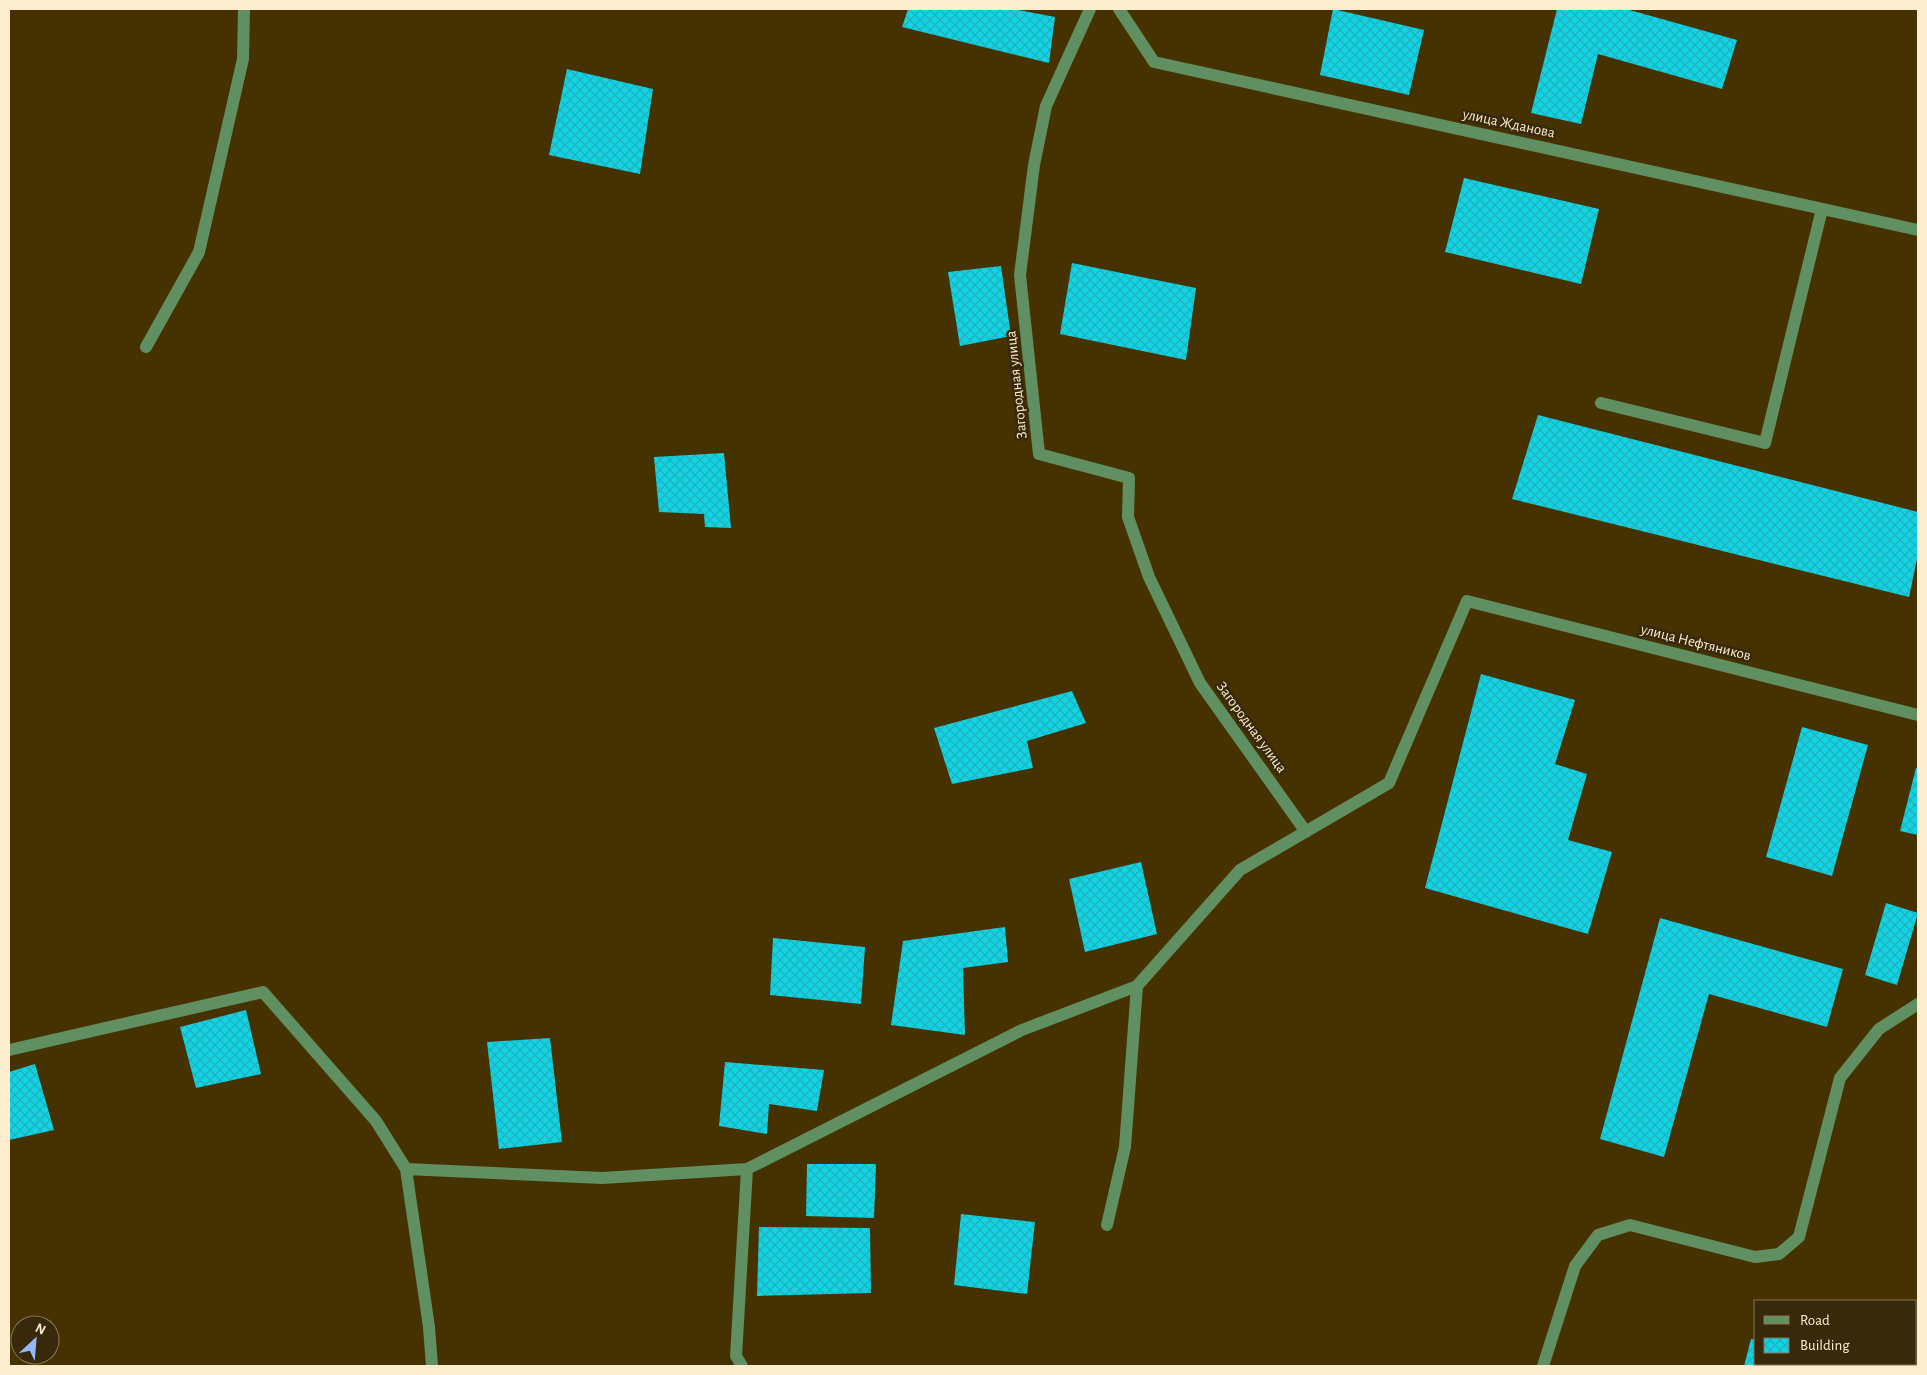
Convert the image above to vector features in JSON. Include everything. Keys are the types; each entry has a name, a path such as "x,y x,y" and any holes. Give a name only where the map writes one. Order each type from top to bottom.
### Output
{"street":[{"path":"146,347 200,252 243,59 244,9"},
{"name":"Загородная улица","path":"1090,9 1046,106 1034,165 1020,275 1039,454 1129,478 1128,517 1149,577 1200,683 1306,832"},
{"name":"улица Жданова","path":"1119,9 1154,62 1918,230"},
{"path":"1601,403 1765,444 1822,209"},
{"name":"улица Нефтяников","path":"1306,832 1389,783 1467,602 1918,715"},
{"path":"406,1169 602,1178 747,1169 1022,1030 1137,986 1240,870 1306,832"},
{"path":"1107,1225 1125,1147 1137,986"},
{"path":"9,1050 263,992 376,1121 406,1169 429,1327 432,1366"},
{"path":"1543,1366 1575,1266 1598,1235 1630,1225 1755,1257 1779,1254 1799,1237 1840,1078 1880,1028 1918,1004"},
{"path":"742,1366 736,1356 747,1169"}],"building":[{"path":"908,9 1013,9 1055,17 1049,63 902,27"},
{"path":"1333,9 1424,30 1409,95 1320,75"},
{"path":"1557,9 1626,9 1737,40 1722,89 1598,54 1581,124 1531,113"},
{"path":"567,69 653,89 640,174 549,155"},
{"path":"1464,178 1599,209 1581,284 1445,252"},
{"path":"1072,263 1196,288 1186,360 1060,334"},
{"path":"1001,266 1011,336 960,346 948,272"},
{"path":"1538,415 1918,512 1918,554 1909,597 1512,499"},
{"path":"724,453 731,528 705,527 704,514 659,512 654,457"},
{"path":"1481,674 1575,700 1555,764 1587,774 1568,840 1612,852 1588,934 1425,888"},
{"path":"1072,691 1086,723 1027,741 1033,768 952,784 934,728"},
{"path":"1802,727 1868,745 1832,876 1766,857"},
{"path":"1916,768 1918,768 1918,835 1900,831"},
{"path":"1141,862 1157,934 1085,952 1069,879"},
{"path":"1886,903 1918,913 1897,985 1865,975"},
{"path":"1660,918 1843,969 1827,1027 1709,994 1664,1157 1600,1139"},
{"path":"1005,927 1008,962 963,968 965,1035 891,1025 903,941"},
{"path":"773,938 865,947 861,1004 770,995"},
{"path":"246,1010 261,1074 196,1088 180,1027"},
{"path":"550,1038 562,1142 499,1149 487,1042"},
{"path":"725,1062 824,1070 817,1111 769,1104 767,1134 719,1126"},
{"path":"35,1064 54,1130 9,1140 9,1072"},
{"path":"807,1164 876,1164 874,1218 806,1216"},
{"path":"961,1214 1035,1222 1027,1294 954,1285"},
{"path":"759,1227 870,1228 871,1293 757,1296"},
{"path":"1751,1339 1754,1340 1754,1365 1842,1366 1744,1366"}]}
